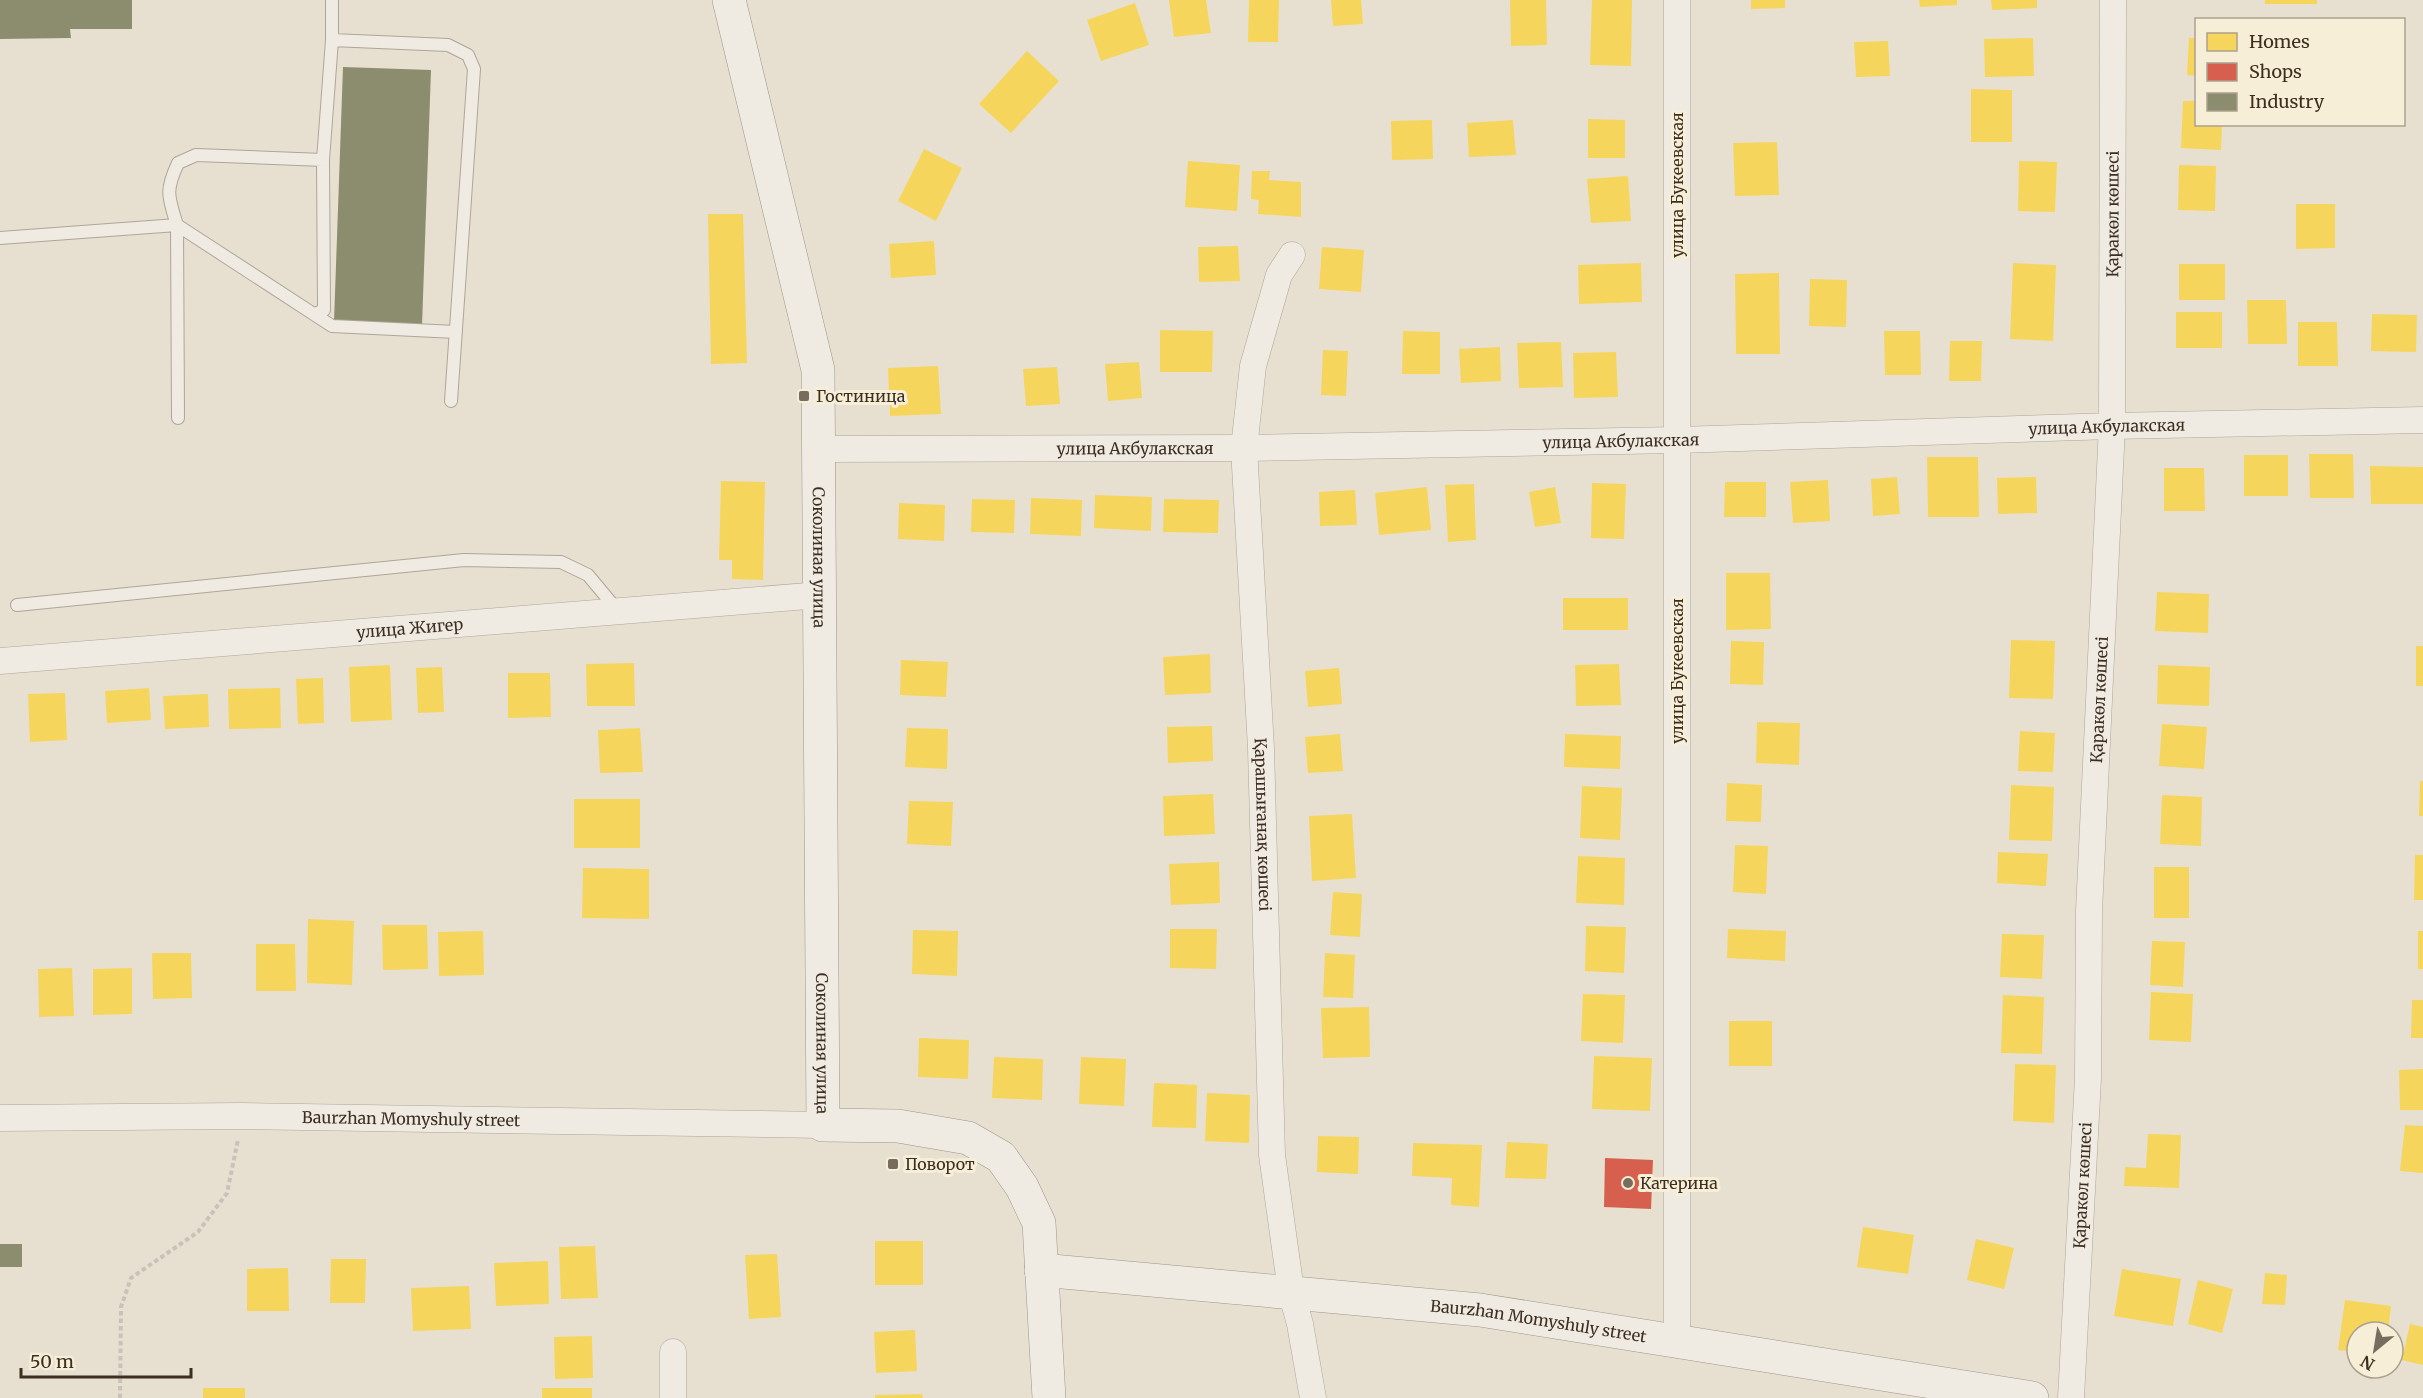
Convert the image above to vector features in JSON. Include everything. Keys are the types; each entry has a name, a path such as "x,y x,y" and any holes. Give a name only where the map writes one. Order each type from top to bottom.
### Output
{"street":[{"name":"Соколиная улица","path":"729,0 819,370 823,1125"},
{"name":"улица Букеевская","path":"1677,0 1677,1343"},
{"name":"Қаракөл көшесі","path":"2071,1398 2088,1077 2089,911 2112,426 2114,0"},
{"name":"Қарашығанақ көшесі","path":"1292,255 1279,275 1252,366 1244,448 1261,748 1272,1155 1291,1291 1300,1324 1313,1398"},
{"name":"улица Акбулакская","path":"819,449 1244,448 1678,440 2112,426 2423,420"},
{"name":"улица Жигер","path":"0,661 820,595"},
{"name":"Baurzhan Momyshuly street","path":"0,1118 241,1116 823,1125"},
{"path":"823,1125 898,1126 968,1138 1001,1157 1022,1187 1039,1223 1050,1398"},
{"name":"Baurzhan Momyshuly street","path":"1041,1270 1480,1310 2032,1398"},
{"path":"673,1352 673,1398"}],"lane":[{"path":"315,314 324,310 323,160 332,40 332,0"},
{"path":"332,40 448,45 468,55 474,69 451,402"},
{"path":"178,418 177,225 168,197 169,181 178,163 196,155 323,160"},
{"path":"0,238 177,225 332,326 456,332"},
{"path":"17,605 464,560 561,562 588,575 619,611"}],"path":[{"path":"120,1398 121,1307 131,1278 198,1232 227,1193 241,1116"}],"building: Homes":[{"path":"1169,0 1206,0 1211,33 1174,37"},
{"path":"1249,0 1279,0 1278,42 1248,42"},
{"path":"1331,0 1361,0 1363,24 1333,26"},
{"path":"1510,0 1546,0 1547,45 1511,46"},
{"path":"1592,0 1632,0 1631,66 1590,65"},
{"path":"1751,0 1785,0 1785,8 1751,9"},
{"path":"1919,0 1957,0 1957,5 1920,7"},
{"path":"1991,0 2037,0 2037,8 1992,10"},
{"path":"2265,0 2317,0 2317,4 2265,4"},
{"path":"1135,3 1149,45 1101,61 1087,20"},
{"path":"2033,38 2034,76 1985,77 1984,39"},
{"path":"2189,38 2195,38 2195,76 2187,75"},
{"path":"1888,41 1890,76 1856,77 1854,42"},
{"path":"1027,51 1059,81 1011,133 979,104"},
{"path":"1971,89 2012,90 2012,142 1971,142"},
{"path":"2183,101 2195,101 2195,126 2222,126 2221,150 2181,148"},
{"path":"1588,119 1625,120 1625,158 1588,158"},
{"path":"1432,120 1433,159 1392,160 1391,121"},
{"path":"1513,120 1516,155 1469,157 1467,123"},
{"path":"1777,142 1779,195 1735,196 1733,143"},
{"path":"924,149 962,168 936,221 898,201"},
{"path":"1188,161 1240,165 1237,211 1185,207"},
{"path":"2019,161 2057,162 2055,212 2018,211"},
{"path":"2179,165 2216,166 2215,211 2178,210"},
{"path":"1252,171 1270,171 1269,180 1301,182 1301,217 1258,214 1259,200 1251,199"},
{"path":"1628,176 1631,221 1591,223 1587,179"},
{"path":"2296,204 2335,204 2335,248 2296,249"},
{"path":"708,214 743,214 747,363 711,364"},
{"path":"934,241 936,275 891,278 889,244"},
{"path":"1238,246 1240,281 1199,282 1198,247"},
{"path":"1322,247 1364,250 1361,292 1319,289"},
{"path":"1641,263 1642,302 1579,304 1578,265"},
{"path":"2013,263 2056,265 2053,341 2010,339"},
{"path":"2179,264 2225,264 2225,300 2179,300"},
{"path":"1779,273 1780,354 1736,354 1735,274"},
{"path":"1810,279 1847,280 1846,327 1809,326"},
{"path":"2247,300 2286,300 2287,344 2248,344"},
{"path":"2176,312 2222,312 2222,348 2176,348"},
{"path":"2372,314 2417,315 2416,352 2371,351"},
{"path":"2298,322 2337,322 2338,366 2298,366"},
{"path":"1160,330 1213,331 1212,372 1160,372"},
{"path":"1403,331 1440,332 1440,374 1402,374"},
{"path":"1884,331 1920,331 1921,375 1885,375"},
{"path":"1950,341 1982,341 1981,381 1949,381"},
{"path":"1561,342 1563,387 1519,388 1517,343"},
{"path":"1500,347 1501,381 1461,383 1459,349"},
{"path":"1323,350 1348,351 1346,396 1321,395"},
{"path":"1616,352 1618,397 1574,398 1573,353"},
{"path":"1139,362 1142,398 1108,401 1105,364"},
{"path":"938,366 941,414 890,416 888,368"},
{"path":"1057,367 1060,404 1026,406 1023,369"},
{"path":"2309,454 2353,454 2354,498 2310,498"},
{"path":"2244,455 2288,455 2288,496 2244,496"},
{"path":"1927,457 1978,457 1979,517 1928,517"},
{"path":"2370,466 2423,467 2423,504 2371,504"},
{"path":"2164,468 2204,468 2205,511 2164,511"},
{"path":"1897,477 1900,514 1873,516 1871,479"},
{"path":"2036,477 2037,513 1998,514 1997,478"},
{"path":"1828,480 1830,521 1793,523 1790,482"},
{"path":"721,481 765,482 763,580 732,579 732,560 719,560"},
{"path":"1725,482 1766,482 1766,517 1724,517"},
{"path":"1592,483 1626,484 1624,539 1591,538"},
{"path":"1474,484 1476,540 1448,542 1445,485"},
{"path":"1427,487 1431,530 1379,535 1375,493"},
{"path":"1555,487 1561,523 1535,527 1529,492"},
{"path":"1355,490 1357,525 1320,526 1319,492"},
{"path":"1095,495 1152,497 1151,531 1094,528"},
{"path":"1031,498 1082,500 1081,536 1030,534"},
{"path":"972,499 1015,500 1014,533 971,532"},
{"path":"1164,499 1219,500 1218,533 1163,532"},
{"path":"899,503 945,505 944,541 898,539"},
{"path":"1726,573 1770,573 1771,629 1726,630"},
{"path":"2157,592 2209,594 2208,633 2155,631"},
{"path":"1563,598 1628,598 1628,630 1563,630"},
{"path":"2011,640 2055,641 2053,699 2009,698"},
{"path":"1731,641 1764,642 1763,685 1730,684"},
{"path":"2416,646 2423,646 2423,686 2416,686"},
{"path":"1210,654 1211,693 1165,695 1163,657"},
{"path":"901,660 948,662 946,697 900,695"},
{"path":"634,663 635,706 587,706 586,664"},
{"path":"1619,664 1621,705 1576,706 1575,665"},
{"path":"390,665 392,720 351,722 349,667"},
{"path":"2158,665 2210,667 2209,706 2157,704"},
{"path":"442,667 444,712 418,713 416,668"},
{"path":"1339,668 1342,704 1308,707 1305,671"},
{"path":"508,673 550,673 551,717 508,718"},
{"path":"323,678 324,723 298,724 296,679"},
{"path":"149,688 151,720 107,723 105,691"},
{"path":"280,688 281,728 229,729 228,689"},
{"path":"65,693 67,740 30,742 28,694"},
{"path":"208,694 209,727 165,729 163,696"},
{"path":"1757,722 1800,723 1799,765 1756,763"},
{"path":"2162,724 2207,727 2204,769 2159,766"},
{"path":"1212,726 1213,761 1168,763 1167,727"},
{"path":"640,728 643,772 600,773 598,730"},
{"path":"907,728 948,729 947,769 905,767"},
{"path":"2020,731 2055,733 2053,772 2018,771"},
{"path":"1340,734 1343,771 1308,773 1305,737"},
{"path":"1565,734 1621,736 1620,769 1564,767"},
{"path":"2420,781 2423,781 2423,816 2419,816"},
{"path":"1727,783 1762,785 1761,822 1726,821"},
{"path":"2011,785 2054,787 2052,841 2009,840"},
{"path":"1582,786 1622,788 1620,840 1580,838"},
{"path":"1213,794 1215,834 1164,836 1163,796"},
{"path":"2162,795 2202,797 2201,846 2160,844"},
{"path":"574,799 640,799 640,848 574,848"},
{"path":"909,801 953,802 951,846 907,844"},
{"path":"1352,814 1356,878 1312,881 1309,816"},
{"path":"1735,845 1768,846 1766,894 1733,892"},
{"path":"1998,852 2048,854 2046,886 1997,883"},
{"path":"2415,855 2423,855 2423,900 2414,900"},
{"path":"1578,856 1625,858 1624,905 1576,903"},
{"path":"1219,862 1220,903 1171,905 1169,864"},
{"path":"2154,867 2189,867 2189,918 2154,918"},
{"path":"583,868 649,869 649,919 582,918"},
{"path":"1333,892 1362,894 1360,937 1330,935"},
{"path":"308,919 354,921 352,985 307,983"},
{"path":"382,925 427,925 428,969 383,970"},
{"path":"1586,926 1626,927 1624,973 1585,971"},
{"path":"1170,929 1217,929 1216,969 1170,968"},
{"path":"1728,929 1786,931 1785,961 1727,958"},
{"path":"913,930 958,931 957,976 912,974"},
{"path":"483,931 484,975 439,976 438,932"},
{"path":"2418,931 2423,931 2423,969 2418,969"},
{"path":"2002,934 2044,935 2042,979 2000,977"},
{"path":"2152,941 2185,942 2183,987 2150,985"},
{"path":"256,944 295,944 296,991 256,991"},
{"path":"152,953 191,953 192,998 153,999"},
{"path":"1325,953 1355,955 1353,998 1323,997"},
{"path":"72,968 74,1016 39,1017 38,969"},
{"path":"132,968 132,1014 93,1015 93,969"},
{"path":"2151,992 2193,994 2191,1042 2149,1040"},
{"path":"1583,994 1625,995 1623,1043 1581,1041"},
{"path":"2003,995 2044,997 2042,1054 2001,1053"},
{"path":"2412,1000 2423,1000 2423,1038 2411,1038"},
{"path":"1369,1007 1370,1057 1323,1058 1321,1008"},
{"path":"1729,1021 1772,1021 1772,1066 1729,1066"},
{"path":"919,1038 969,1040 968,1079 918,1077"},
{"path":"1594,1056 1652,1058 1650,1111 1592,1109"},
{"path":"994,1057 1043,1059 1042,1100 992,1098"},
{"path":"1081,1057 1126,1059 1124,1106 1079,1104"},
{"path":"2015,1064 2056,1065 2054,1123 2013,1121"},
{"path":"2423,1069 2423,1110 2400,1110 2399,1070"},
{"path":"1154,1083 1197,1085 1196,1128 1152,1127"},
{"path":"1207,1093 1250,1095 1249,1143 1205,1141"},
{"path":"2405,1125 2423,1126 2423,1173 2400,1171"},
{"path":"2148,1134 2181,1135 2179,1188 2124,1186 2125,1167 2146,1168"},
{"path":"1318,1136 1359,1137 1358,1174 1317,1172"},
{"path":"1507,1142 1548,1144 1546,1179 1505,1178"},
{"path":"1413,1143 1482,1145 1479,1207 1451,1205 1452,1178 1412,1176"},
{"path":"1863,1227 1914,1235 1908,1274 1857,1267"},
{"path":"1976,1239 2014,1248 2004,1289 1967,1280"},
{"path":"875,1241 923,1241 923,1285 875,1285"},
{"path":"595,1246 598,1298 561,1299 559,1247"},
{"path":"777,1254 781,1317 749,1319 745,1255"},
{"path":"331,1259 366,1259 365,1303 330,1303"},
{"path":"548,1261 549,1304 496,1306 494,1263"},
{"path":"288,1268 289,1311 247,1311 247,1269"},
{"path":"2122,1269 2181,1279 2173,1326 2114,1316"},
{"path":"2265,1273 2287,1275 2285,1305 2262,1304"},
{"path":"2198,1280 2233,1289 2222,1333 2188,1324"},
{"path":"469,1286 471,1329 413,1331 411,1288"},
{"path":"2345,1300 2391,1306 2389,1320 2345,1320 2345,1351 2338,1350"},
{"path":"2410,1324 2423,1327 2423,1365 2405,1361 2405,1346"},
{"path":"915,1330 917,1371 876,1373 874,1332"},
{"path":"592,1336 593,1378 555,1379 554,1337"},
{"path":"203,1388 245,1388 245,1398 203,1398"},
{"path":"542,1388 592,1388 592,1398 542,1398"},
{"path":"922,1394 923,1398 875,1398 875,1395"}],"building: Shops":[{"name":"Катерина","path":"1605,1158 1653,1160 1651,1209 1604,1207"}],"building: Industry":[{"path":"0,0 132,0 132,29 70,29 71,38 0,39"},
{"path":"343,67 431,70 422,326 334,322"},
{"path":"0,1244 22,1244 22,1267 0,1267"}],"place":[{"name":"Гостиница","path":"804,396"},
{"name":"Поворот","path":"893,1164"},
{"name":"Катерина","path":"1628,1183"}]}
